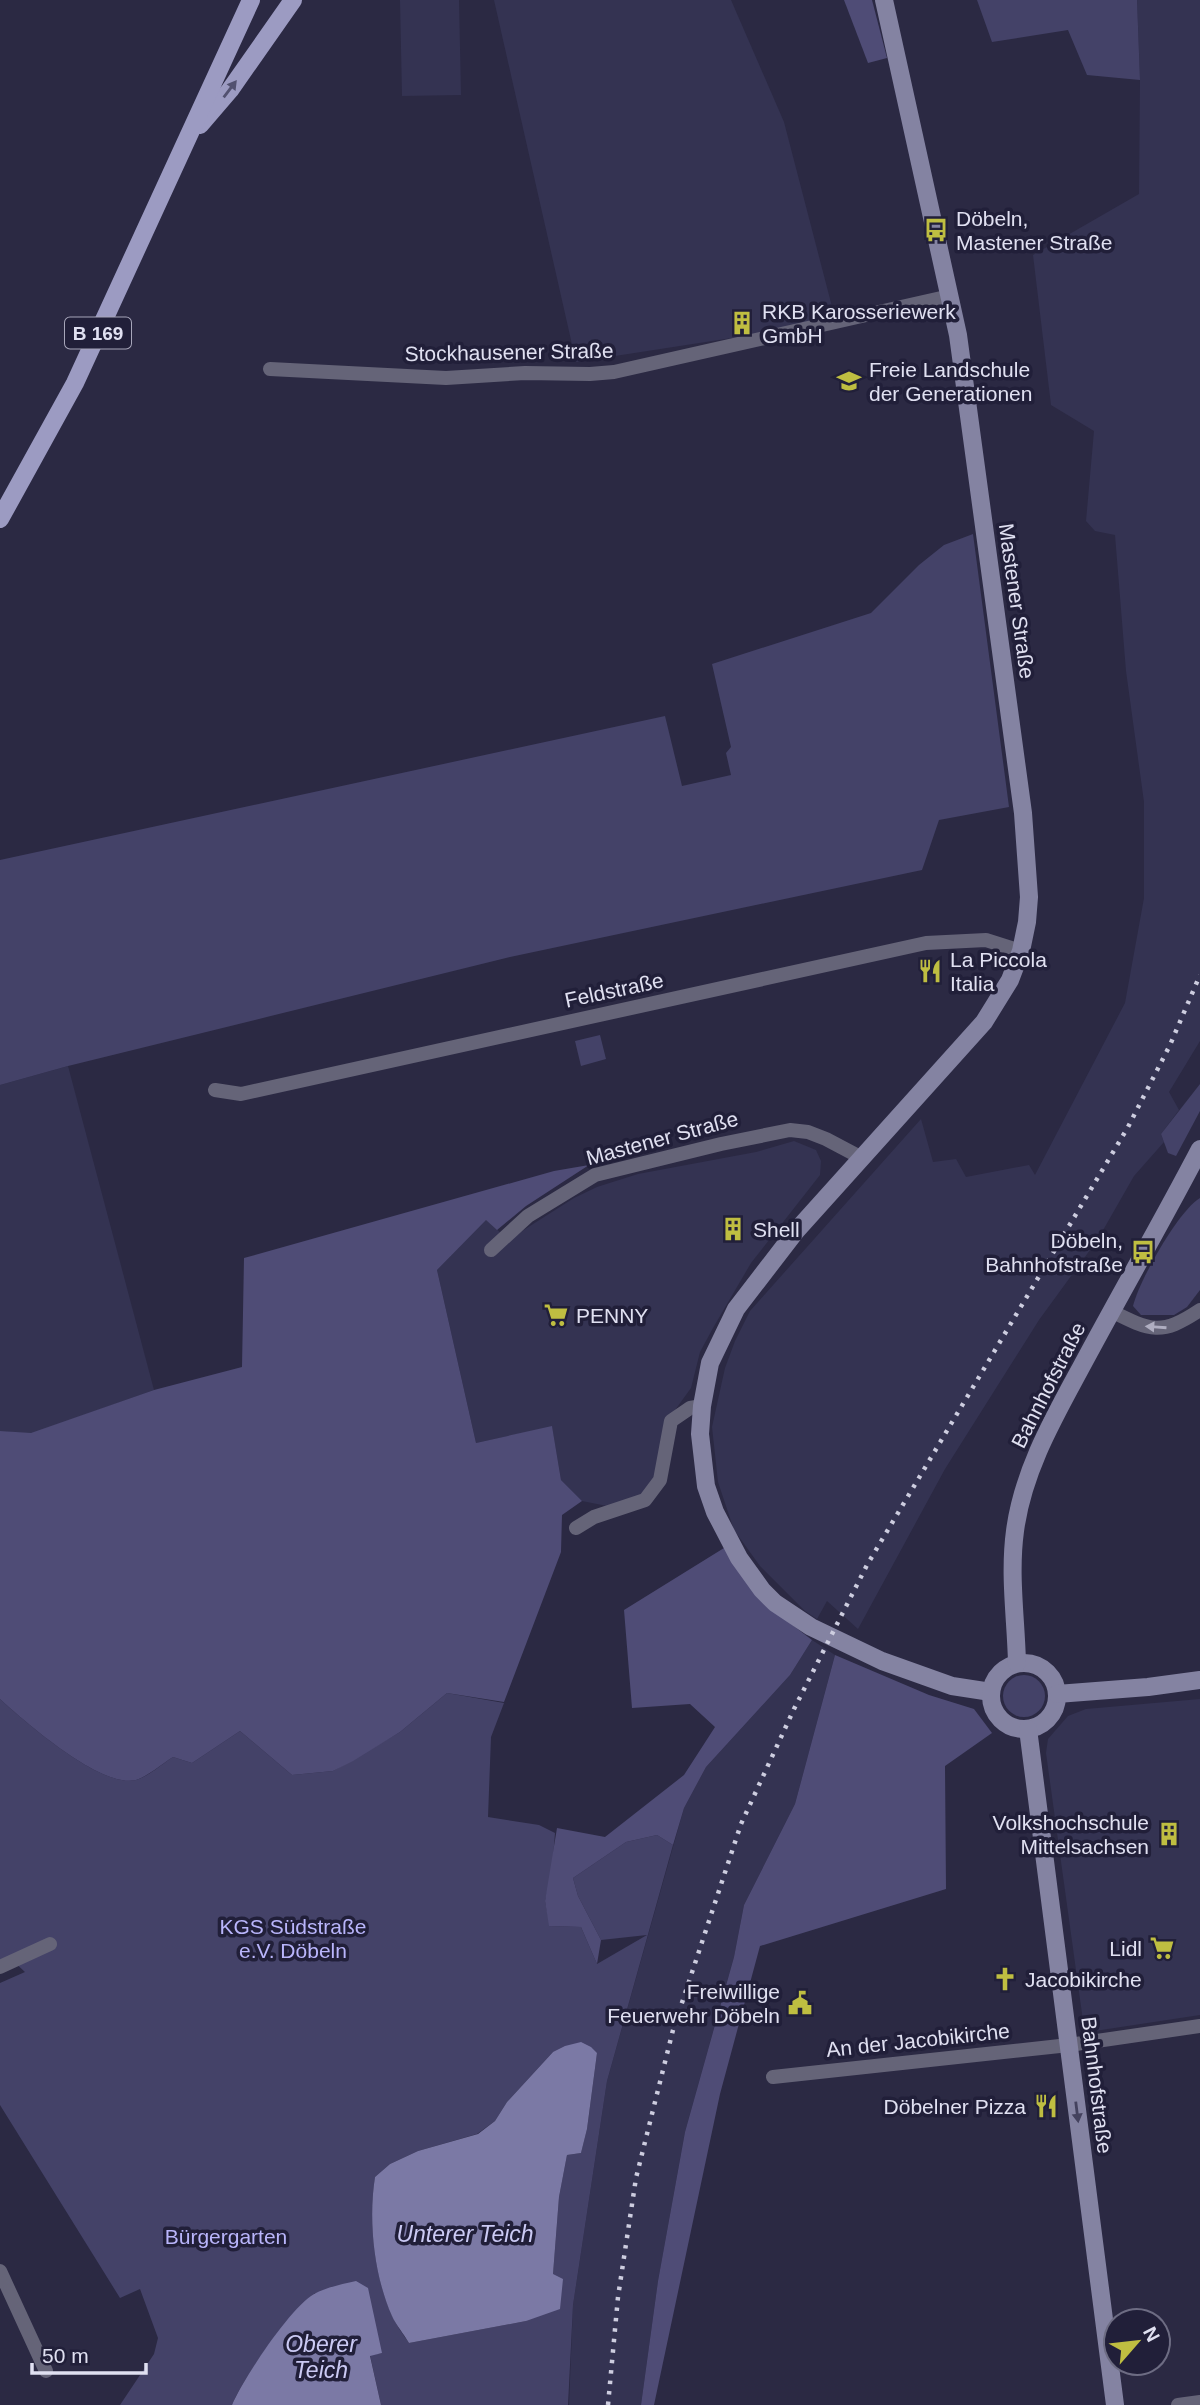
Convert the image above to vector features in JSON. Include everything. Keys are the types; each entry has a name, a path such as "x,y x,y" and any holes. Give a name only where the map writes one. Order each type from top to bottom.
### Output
{"main road":[{"name":"B 169","path":"0,519 75,383 251,0"},
{"path":"187,141 230,90 293,0"},
{"name":"Mastener Straße","path":"884,0 950,296 970,414 1023,813 1029,897 1027,922 1021,951 1010,980 984,1022 860,1157 766,1268 736,1309 710,1363 700,1434 706,1486 726,1535 762,1590 796,1618 844,1644 923,1677 952,1686 991,1692"},
{"name":"Bahnhofstraße","path":"1017,1664 1012,1562 1015,1528 1023,1494 1046,1435 1111,1311 1199,1155"},
{"path":"1029,1663 1040,1667 1054,1683 1057,1694 1056,1704 1047,1720 1028,1730 1010,1727 1001,1721 995,1712 991,1692 1000,1673 1017,1664 1029,1663"},
{"path":"1057,1694 1200,1680"},
{"name":"Bahnhofstraße","path":"1028,1730 1115,2405"}],"street":[{"name":"Stockhausener Straße","path":"270,369 446,378 525,373 614,372 950,296"},
{"name":"Feldstraße","path":"215,1090 241,1094 926,943 986,940 1021,951"},
{"name":"Mastener Straße","path":"491,1250 528,1216 596,1175 667,1157 790,1130 808,1132 860,1157"},
{"path":"1111,1311 1151,1328 1165,1329 1200,1310"},
{"path":"576,1528 594,1517 645,1500 660,1480 671,1421 690,1409 702,1406"},
{"path":"0,1967 50,1944"},
{"name":"An der Jacobikirche","path":"772,2077 1069,2045 1200,2026"},
{"path":"0,2272 46,2371"},
{"path":"1178,2405 1200,2402"}],"shaded area":[{"path":"400,0 459,0 461,95 402,96"},
{"path":"494,0 731,0 784,122 836,322 576,362"},
{"path":"844,0 872,0 887,58 868,63"},
{"path":"1137,0 1200,0 1200,1041 1169,1092 1179,1110 1161,1134 1164,1142 1134,1176 1098,1239 1039,1320 945,1469 858,1629 827,1601 817,1619 805,1611 760,1566 734,1530 718,1482 712,1427 725,1368 750,1311 921,1119 933,1162 956,1159 966,1177 1029,1165 1035,1175 1125,1003 1144,898 1144,802 1126,671 1115,535 1095,531 1086,521 1094,431 1051,405 1033,255 1139,194 1140,80"},
{"path":"68,1066 154,1390 31,1434 0,1431 0,1085"},
{"path":"794,1141 816,1150 821,1161 820,1175 751,1263 713,1328 700,1352 691,1388 670,1417 656,1478 642,1497 612,1507 582,1501 561,1480 552,1427 476,1443 437,1270 486,1219 508,1240 574,1198 597,1187 638,1174 756,1152"},
{"path":"589,1165 526,1206 497,1230 486,1220 437,1270 476,1443 552,1426 561,1480 582,1501 562,1515 561,1552 504,1702 447,1693 400,1732 333,1771 292,1775 240,1731 192,1763 173,1757 141,1778 121,1780 104,1774 65,1752 0,1699 0,1431 31,1433 154,1390 242,1367 244,1258 554,1171"},
{"path":"724,1548 769,1607 812,1640 790,1675 706,1767 684,1808 673,1845 657,1835 626,1842 573,1878 578,1896 601,1940 597,1964 581,1927 549,1926 545,1901 557,1828 605,1837 684,1775 715,1727 690,1704 632,1708 624,1610"},
{"path":"812,1640 835,1655 795,1804 744,1905 734,1957 685,2132 658,2281 641,2405 569,2405 573,2305 607,2081 684,1808 706,1767 790,1675"},
{"path":"835,1655 929,1695 974,1709 992,1733 945,1766 946,1889 760,1946 720,2094 654,2405 641,2405 658,2281 685,2132 734,1957 744,1905 795,1804"},
{"path":"1200,1699 1200,2015 1088,2032 1084,2028 1046,1753 1048,1739 1068,1716 1086,1709"}],"green space":[{"path":"977,0 1137,0 1140,80 1087,75 1068,30 992,42"},
{"path":"973,534 1009,807 939,820 922,870 510,957 0,1085 0,860 665,716 682,786 731,775 726,753 731,747 712,664 871,613 919,565 944,545"},
{"path":"600,1035 606,1059 581,1066 575,1041"},
{"path":"1200,1084 1200,1111 1176,1156 1168,1153 1161,1134"},
{"path":"1200,1198 1200,1290 1187,1307 1174,1315 1141,1315 1133,1306 1151,1264 1181,1217"},
{"path":"1024,1675 1039,1681 1045,1696 1039,1711 1024,1717 1009,1711 1003,1696 1009,1681"},
{"path":"447,1693 504,1703 491,1737 488,1817 539,1825 555,1833 552,1871 545,1901 550,1926 581,1927 597,1964 647,1935 601,1940 578,1896 573,1878 626,1842 657,1835 673,1845 607,2081 573,2305 568,2405 381,2405 370,2355 382,2353 315,2293 269,2345 232,2405 120,2405 154,2354 158,2338 140,2289 120,2298 0,2105 0,1983 25,1972 10,1958 0,1961 0,1699 65,1752 104,1774 121,1780 141,1778 173,1757 192,1763 240,1731 292,1775 333,1771 400,1732","holes":["553,2052 597,2053 587,2129 581,2153 567,2155 559,2197 553,2274 526,2321 409,2343 392,2315 377,2266 372,2211 375,2177 390,2164 418,2151 477,2134 495,2121 507,2102"]}],"water":[{"name":"Unterer Teich","path":"581,2042 597,2053 587,2129 581,2153 567,2155 559,2197 553,2274 563,2279 560,2309 526,2321 409,2343 392,2316 377,2266 372,2211 375,2177 390,2164 418,2151 478,2134 495,2121 507,2102 553,2052"},
{"name":"Oberer Teich","path":"356,2281 368,2288 382,2353 370,2356 381,2405 232,2405 268,2345 304,2302 324,2289"}],"railway":[{"path":"608,2405 618,2297 636,2178 673,2030 741,1824 794,1709 867,1565 1128,1127 1170,1045 1200,975"}],"place":[{"name":"Döbeln, Mastener Straße","path":"936,230"},
{"name":"RKB Karosseriewerk GmbH","path":"742,323"},
{"name":"Freie Landschule der Generationen","path":"849,381"},
{"name":"La Piccola Italia","path":"930,971"},
{"name":"Shell","path":"733,1229"},
{"name":"Döbeln, Bahnhofstraße","path":"1143,1252"},
{"name":"PENNY","path":"556,1315"},
{"name":"Volkshochschule Mittelsachsen","path":"1169,1834"},
{"name":"Lidl","path":"1162,1948"},
{"name":"Jacobikirche","path":"1005,1979"},
{"name":"Freiwillige Feuerwehr Döbeln","path":"800,2003"},
{"name":"Döbelner Pizza","path":"1046,2106"}],"park label":[{"name":"KGS Südstraße e.V. Döbeln","path":"293,1938"},
{"name":"Bürgergarten","path":"226,2236"}]}
